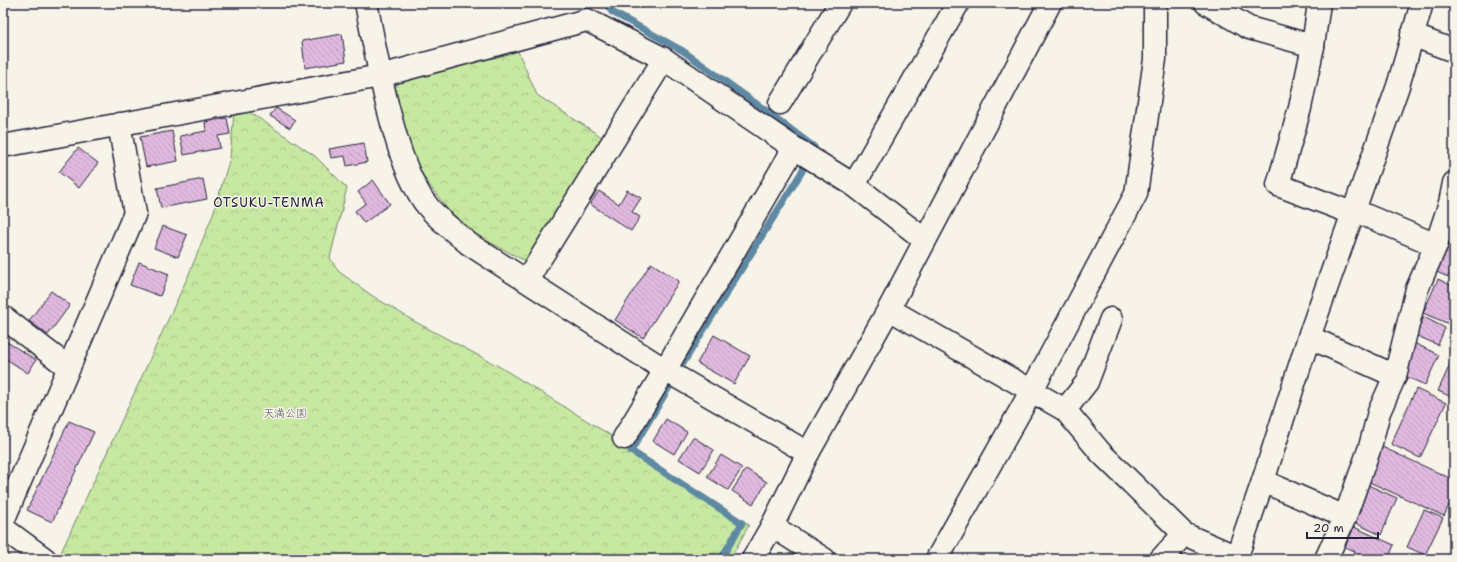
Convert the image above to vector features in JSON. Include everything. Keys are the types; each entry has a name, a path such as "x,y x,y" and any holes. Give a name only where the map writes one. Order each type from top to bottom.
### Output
{"street":[{"path":"366,3 380,76 397,146 421,198 442,221 469,244 665,370 808,453"},
{"path":"780,103 840,3"},
{"path":"854,185 958,3"},
{"path":"753,559 772,526 808,453 889,309 1050,3"},
{"path":"937,559 1032,390 1136,194 1155,59 1155,3"},
{"path":"1206,3 1249,28 1313,46"},
{"path":"1319,3 1313,46 1300,108 1278,185 1436,245"},
{"path":"889,309 1065,410 1101,454 1184,534 1237,558 1309,337 1352,212 1398,86 1422,3"},
{"path":"3,146 380,76 587,20 664,59 794,148 854,185 925,240"},
{"path":"1412,36 1454,51"},
{"path":"526,280 664,59"},
{"path":"3,521 135,213 119,124"},
{"path":"624,438 794,148"},
{"path":"1326,559 1345,517 1370,447 1379,412 1395,376 1417,289 1436,245 1450,203 1454,183"},
{"path":"3,317 69,368"},
{"path":"1065,410 1087,382 1111,319"},
{"path":"1309,337 1395,376"},
{"path":"1263,481 1345,517"},
{"path":"772,526 824,559"},
{"path":"3,528 45,559"},
{"path":"1160,559 1184,534"}],"green space":[{"path":"517,49 537,95 602,137 537,249 527,262 461,227 417,169 392,91 402,79"},
{"name":"天満公園","path":"248,111 315,156 347,188 330,258 338,271 371,295 412,320 500,367 628,446 749,525 730,559 58,559 189,274 213,214 230,158 234,112"}],"building":[{"path":"342,34 346,61 305,68 302,41"},
{"path":"276,108 295,120 290,128 270,116"},
{"path":"227,118 230,134 218,136 220,148 184,155 180,136 206,131 205,122"},
{"path":"172,131 178,161 146,167 140,137"},
{"path":"364,143 367,162 347,166 345,156 331,158 329,149"},
{"path":"78,148 98,163 79,188 59,172"},
{"path":"203,179 207,199 161,208 157,188"},
{"path":"373,180 390,204 364,223 355,211 366,203 358,192"},
{"path":"627,190 641,198 632,212 640,217 631,231 590,204 599,191 619,204"},
{"path":"163,226 187,235 178,257 154,248"},
{"path":"1449,234 1454,237 1454,265 1448,277 1432,270"},
{"path":"139,262 169,274 160,296 130,285"},
{"path":"651,263 679,281 643,338 615,320"},
{"path":"1438,279 1454,287 1454,312 1449,324 1423,313"},
{"path":"51,291 70,305 48,335 29,321"},
{"path":"1424,317 1445,328 1438,345 1415,335"},
{"path":"714,335 750,356 734,384 697,363"},
{"path":"7,342 36,360 28,373 3,357 3,349"},
{"path":"1414,343 1439,355 1425,385 1400,374"},
{"path":"1452,360 1454,361 1454,398 1438,391"},
{"path":"1416,389 1446,403 1420,458 1391,444"},
{"path":"666,419 687,432 674,454 653,441"},
{"path":"69,421 94,432 52,522 27,510"},
{"path":"693,437 714,450 700,472 679,459"},
{"path":"1380,446 1454,480 1454,494 1444,516 1365,480"},
{"path":"721,455 742,468 728,490 707,477"},
{"path":"746,469 767,482 753,504 732,491"},
{"path":"1368,485 1397,498 1381,535 1351,521"},
{"path":"1424,510 1443,518 1425,555 1407,547"},
{"path":"1354,527 1394,545 1388,559 1352,559 1355,551 1345,547"},
{"path":"3,550 12,559 3,559"}],"waterway":[{"path":"606,3 612,12 683,51 814,147 801,173 690,352 631,451 742,523 721,559"}],"district":[{"name":"OTSUKU-TENMA","path":"269,202"}]}
